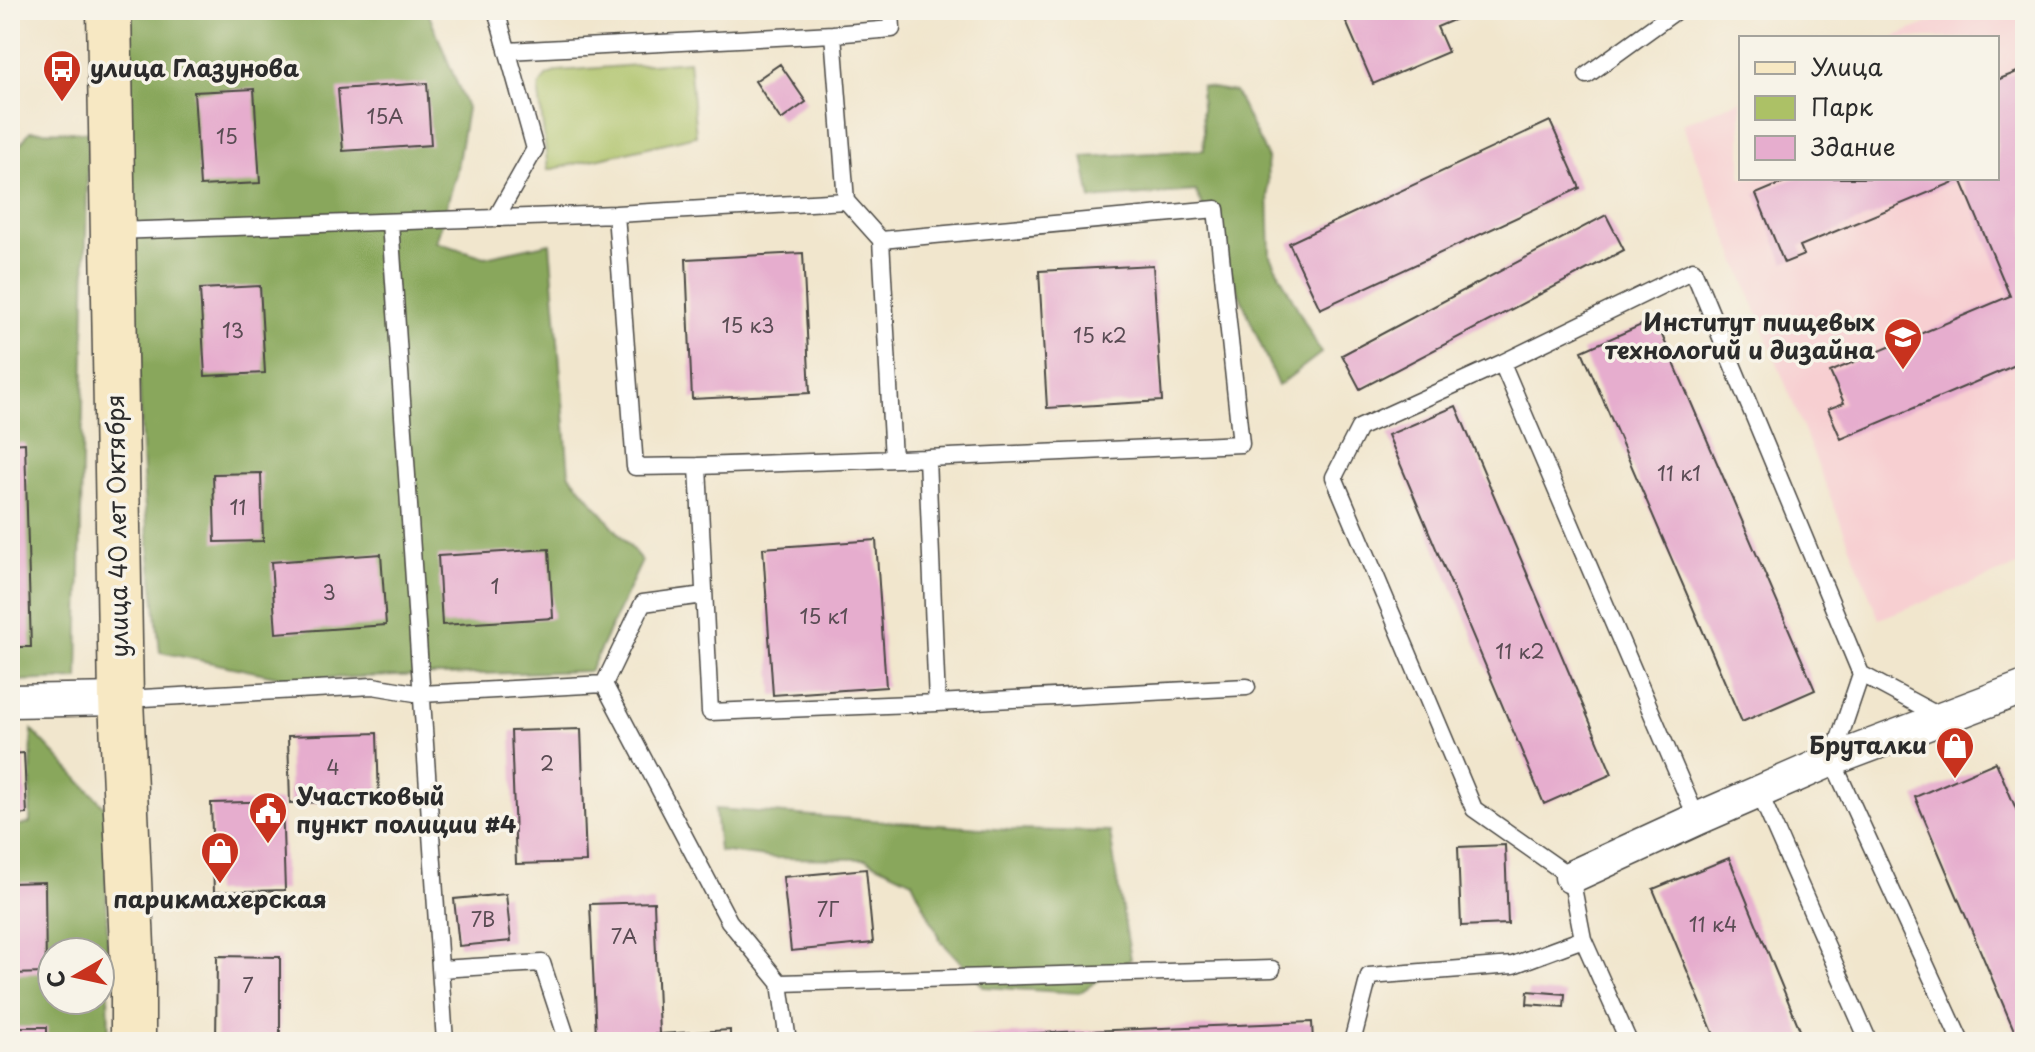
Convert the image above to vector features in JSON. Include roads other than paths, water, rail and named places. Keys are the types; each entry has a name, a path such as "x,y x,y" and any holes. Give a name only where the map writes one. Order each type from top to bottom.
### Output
{"street":[{"name":"улица 40 лет Октября","path":"109,10 121,699 133,969 133,1042"},
{"path":"1571,877 1832,760 2025,687"},
{"path":"10,701 121,699"}],"lane":[{"path":"496,10 535,149 496,218"},
{"path":"507,51 892,29 891,10"},
{"path":"1587,75 1677,10"},
{"path":"833,34 846,201 881,240 893,459"},
{"path":"113,231 616,214 846,201"},
{"path":"616,214 635,467 1241,444 1216,209 881,240"},
{"path":"390,222 445,1042"},
{"path":"1629,1042 1583,939 1571,877 1474,809 1334,477 1359,428 1693,270 1861,674 1943,718"},
{"path":"1502,363 1697,819"},
{"path":"927,458 937,703"},
{"path":"698,466 710,712 1247,687"},
{"path":"604,684 643,603 704,595"},
{"path":"1861,674 1832,760 1961,1042"},
{"path":"121,699 373,686 421,694 604,684"},
{"path":"604,684 729,921 780,983 788,1042"},
{"path":"1759,792 1869,1042"},
{"path":"1352,1042 1369,976 1513,965 1583,939"},
{"path":"440,969 542,963 568,1042"},
{"path":"780,983 1272,969"}],"place":[{"name":"улица Глазунова","path":"62,103"},
{"name":"Институт пищевых технологий и дизайна","path":"1903,371"},
{"name":"Бруталки","path":"1955,780"},
{"name":"Участковый пункт полиции #4","path":"268,845"},
{"name":"парикмахерская","path":"220,885"}]}
